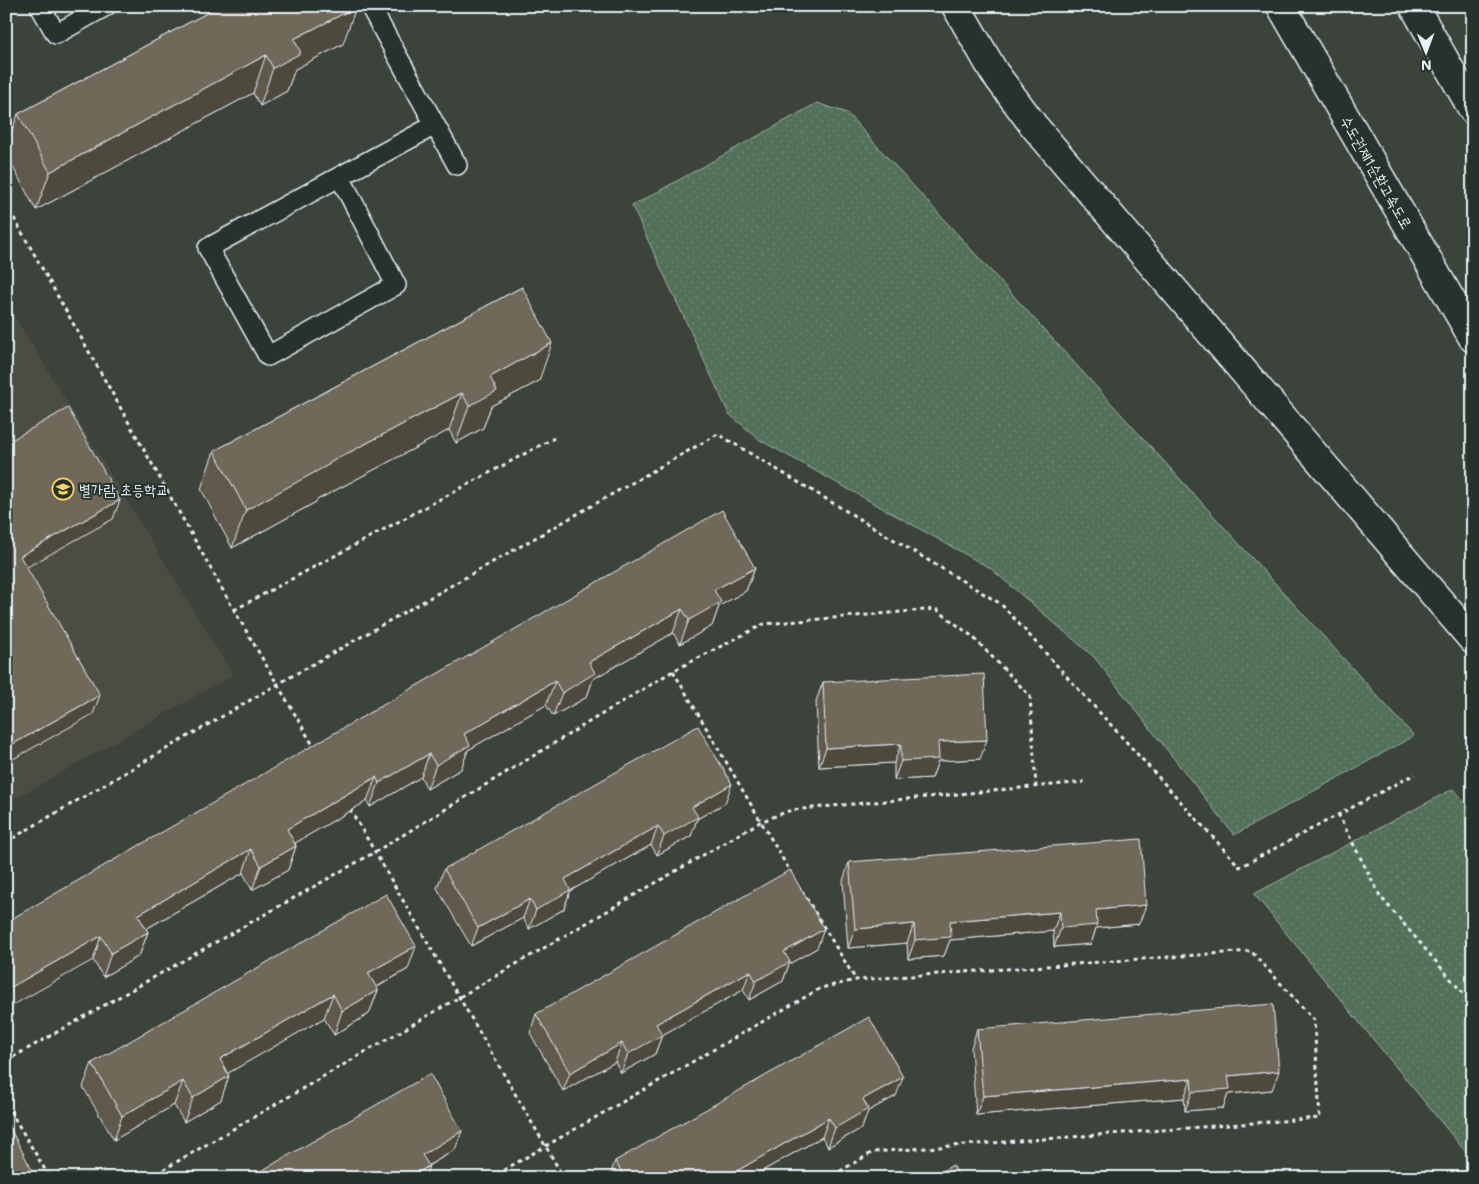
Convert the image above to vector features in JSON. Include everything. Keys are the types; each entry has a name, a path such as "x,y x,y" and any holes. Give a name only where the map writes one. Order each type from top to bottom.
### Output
{"highway":[{"path":"956,6 994,72 1034,126 1473,640"},
{"name":"수도권제1순환고속도로","path":"1281,6 1473,338"},
{"path":"1414,6 1473,110"}],"lane":[{"path":"40,6 56,34 106,6"},
{"path":"370,6 457,165"},
{"path":"340,177 396,285 268,356 208,248 436,125"}],"path":[{"path":"6,204 234,610 316,751"},
{"path":"6,842 278,684 718,434 1001,604 1240,867 1415,774"},
{"path":"234,610 554,438"},
{"path":"6,1061 375,852 673,671 764,624 936,609 973,637 1030,696 1036,786"},
{"path":"673,671 760,822 796,880"},
{"path":"149,1178 760,822 791,810 1084,782"},
{"path":"346,801 564,1178"},
{"path":"1338,814 1380,896 1473,1005"},
{"path":"800,888 856,980"},
{"path":"490,1178 821,988 856,980 1252,951 1314,1020 1320,1118 873,1152 828,1178"},
{"path":"6,1104 50,1178"}],"shaded area":[{"name":"별가람 초등학교","path":"6,302 233,675 6,804"}],"green space":[{"path":"817,103 847,113 1414,736 1234,835 1094,657 990,568 760,440 729,414 632,206"},
{"path":"1453,789 1473,812 1473,1161 1254,894"}],"building":[{"path":"220,6 356,7 294,39 301,53 273,68 266,55 50,172 18,114"},
{"path":"522,287 552,343 490,377 497,391 469,406 462,393 329,463 246,510 214,451"},
{"path":"68,408 120,500 20,556 100,695 6,748 6,443"},
{"path":"722,510 755,568 714,590 721,602 689,620 682,609 589,662 595,673 562,693 555,681 464,734 470,745 436,765 429,754 379,783 376,777 287,829 296,846 261,866 251,849 138,915 148,932 111,953 101,936 6,990 6,922"},
{"path":"984,674 987,740 938,742 939,759 901,761 901,744 826,748 823,682"},
{"path":"698,726 732,784 692,807 698,817 664,836 658,826 565,879 570,890 536,910 530,899 478,928 444,869"},
{"path":"1141,839 1146,905 1096,910 1097,925 1061,928 1060,912 950,921 951,937 915,940 914,924 855,929 849,862"},
{"path":"790,870 824,929 784,952 790,962 756,981 750,971 656,1024 662,1035 628,1054 622,1043 570,1073 536,1014"},
{"path":"386,894 416,946 368,973 378,990 342,1011 333,994 220,1059 229,1076 193,1098 183,1081 122,1116 92,1063"},
{"path":"1273,1004 1279,1071 1228,1076 1230,1089 1192,1092 1191,1079 983,1096 977,1029"},
{"path":"869,1017 903,1077 863,1099 868,1109 835,1128 829,1118 735,1172 739,1178 625,1178 615,1161"},
{"path":"430,1074 462,1131 422,1155 429,1166 409,1178 393,1178 391,1173 382,1178 249,1178"},
{"path":"8,1124 36,1178 6,1178 6,1125"},
{"path":"953,1165 960,1178 930,1178"},
{"path":"1310,1174 1311,1178 1265,1178"}],"place":[{"name":"별가람 초등학교","path":"63,489"}]}
